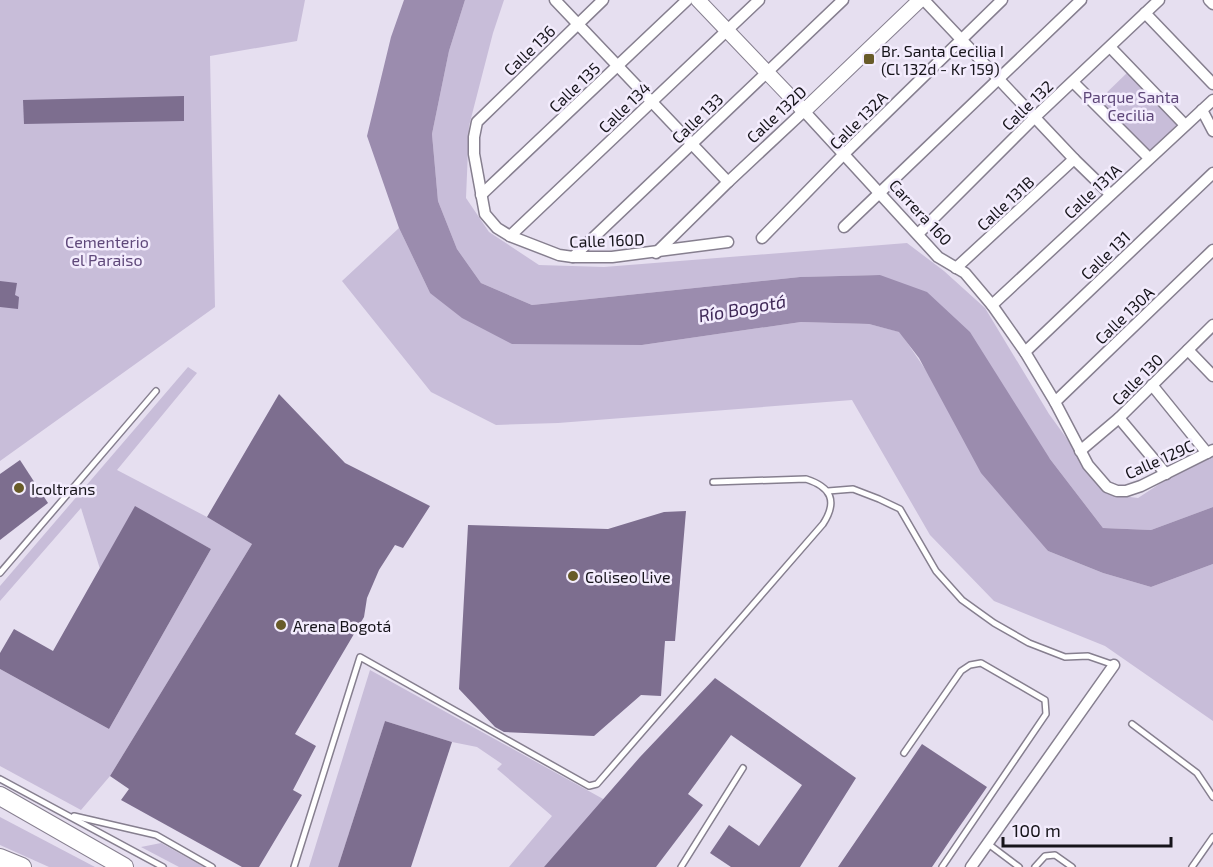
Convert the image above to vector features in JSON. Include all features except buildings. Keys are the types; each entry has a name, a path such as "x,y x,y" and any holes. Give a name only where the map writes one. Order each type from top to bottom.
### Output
{"highway":[{"path":"0,796 124,867"},
{"path":"0,858 22,867"}],"street":[{"path":"555,0 728,182"},
{"name":"Calle 136","path":"477,122 603,0"},
{"name":"Calle 135","path":"481,195 687,0"},
{"name":"Carrera 160","path":"698,0 938,257 965,273 992,305 1025,352 1055,402 1088,465 1107,487 1117,491"},
{"name":"Calle 134","path":"510,236 759,0"},
{"name":"Calle 133","path":"573,257 843,0"},
{"path":"922,0 1110,194"},
{"name":"Calle 132D","path":"656,253 728,182 922,0"},
{"name":"Calle 132A","path":"762,238 844,154 1002,0"},
{"path":"844,227 1080,0"},
{"name":"Calle 132","path":"918,234 1035,117 1159,0"},
{"path":"1209,0 1213,4"},
{"path":"1145,14 1213,84"},
{"path":"1110,47 1185,125"},
{"path":"1073,82 1149,159"},
{"name":"Calle 131A","path":"992,305 1213,100"},
{"path":"1202,110 1213,131"},
{"name":"Calle 160D","path":"477,122 474,154 485,214 497,228 510,236 559,255 573,257 612,258 728,242"},
{"name":"Calle 131B","path":"956,268 1074,159"},
{"name":"Calle 131","path":"1025,352 1211,180"},
{"name":"Calle 130A","path":"1055,402 1213,250"},
{"name":"Calle 130","path":"1080,451 1119,418 1213,325"},
{"path":"1188,350 1213,376"},
{"path":"1152,385 1210,452"},
{"path":"1119,418 1166,474"},
{"name":"Calle 129C","path":"1117,491 1126,491 1141,486 1210,452"},
{"path":"971,867 1114,665"}],"lane":[{"path":"0,573 156,391"},
{"path":"294,867 360,657 589,786 597,784 831,512 828,490 820,483 806,479 713,482"},
{"path":"828,490 853,489 900,509 936,571 962,600 994,623 1029,643 1065,657 1088,656 1114,665"},
{"path":"904,753 961,671 970,665 981,663 1045,700 1047,704 1046,714 942,867"},
{"path":"1132,724 1197,773 1213,797"},
{"path":"681,867 743,768"},
{"path":"0,779 162,867"},
{"path":"68,814 156,835 212,867"},
{"path":"1192,867 1213,837"},
{"path":"987,843 1019,867"},
{"path":"1035,867 1045,856 1055,855 1072,867"}],"green space":[{"name":"Cementerio el Paraiso","path":"0,0 305,0 297,41 210,56 215,307 0,461"},
{"path":"465,0 504,0 469,126 466,198 489,232 539,265 604,267 907,243 944,271 985,308 1049,414 1107,494 1138,498 1213,449 1213,507 1151,530 1103,528 1050,459 880,275 800,277 532,305 481,283 457,249 438,201 432,134 449,51"},
{"name":"Parque Santa Cecilia","path":"1131,69 1185,125 1149,158 1095,104"},
{"path":"399,228 430,293 642,345 801,322 869,324 900,332 1048,551 1103,573 1151,587 1213,564 1213,721 1105,646 994,601 930,535 852,400 558,423 496,425 431,392 342,281"},
{"path":"188,367 197,373 117,470 207,517 252,544 110,776 81,810 0,766 0,669 109,729 211,549 135,507 100,569 81,508 0,601 0,586"},
{"path":"370,670 605,800 544,867 509,867 552,816 497,769 502,764 477,747 452,742 385,721 338,867 309,867"},
{"path":"0,817 95,867 49,867 0,845"},
{"path":"161,843 204,867 179,867 141,847"}],"water":[{"name":"Río Bogotá","path":"404,0 465,0 449,51 432,134 438,201 457,249 481,283 532,305 800,277 880,275 927,292 970,332 1050,459 1103,528 1151,530 1213,507 1213,564 1151,587 1103,573 1048,551 981,473 919,358 899,332 869,324 801,322 642,345 512,344 462,318 430,293 399,228 367,136 391,37"}],"place":[{"name":"Br. Santa Cecilia I (Cl 132d - Kr 159)","path":"869,59"},
{"name":"Icoltrans","path":"19,488"},
{"name":"Coliseo Live","path":"573,576"},
{"name":"Arena Bogotá","path":"281,625"}]}
